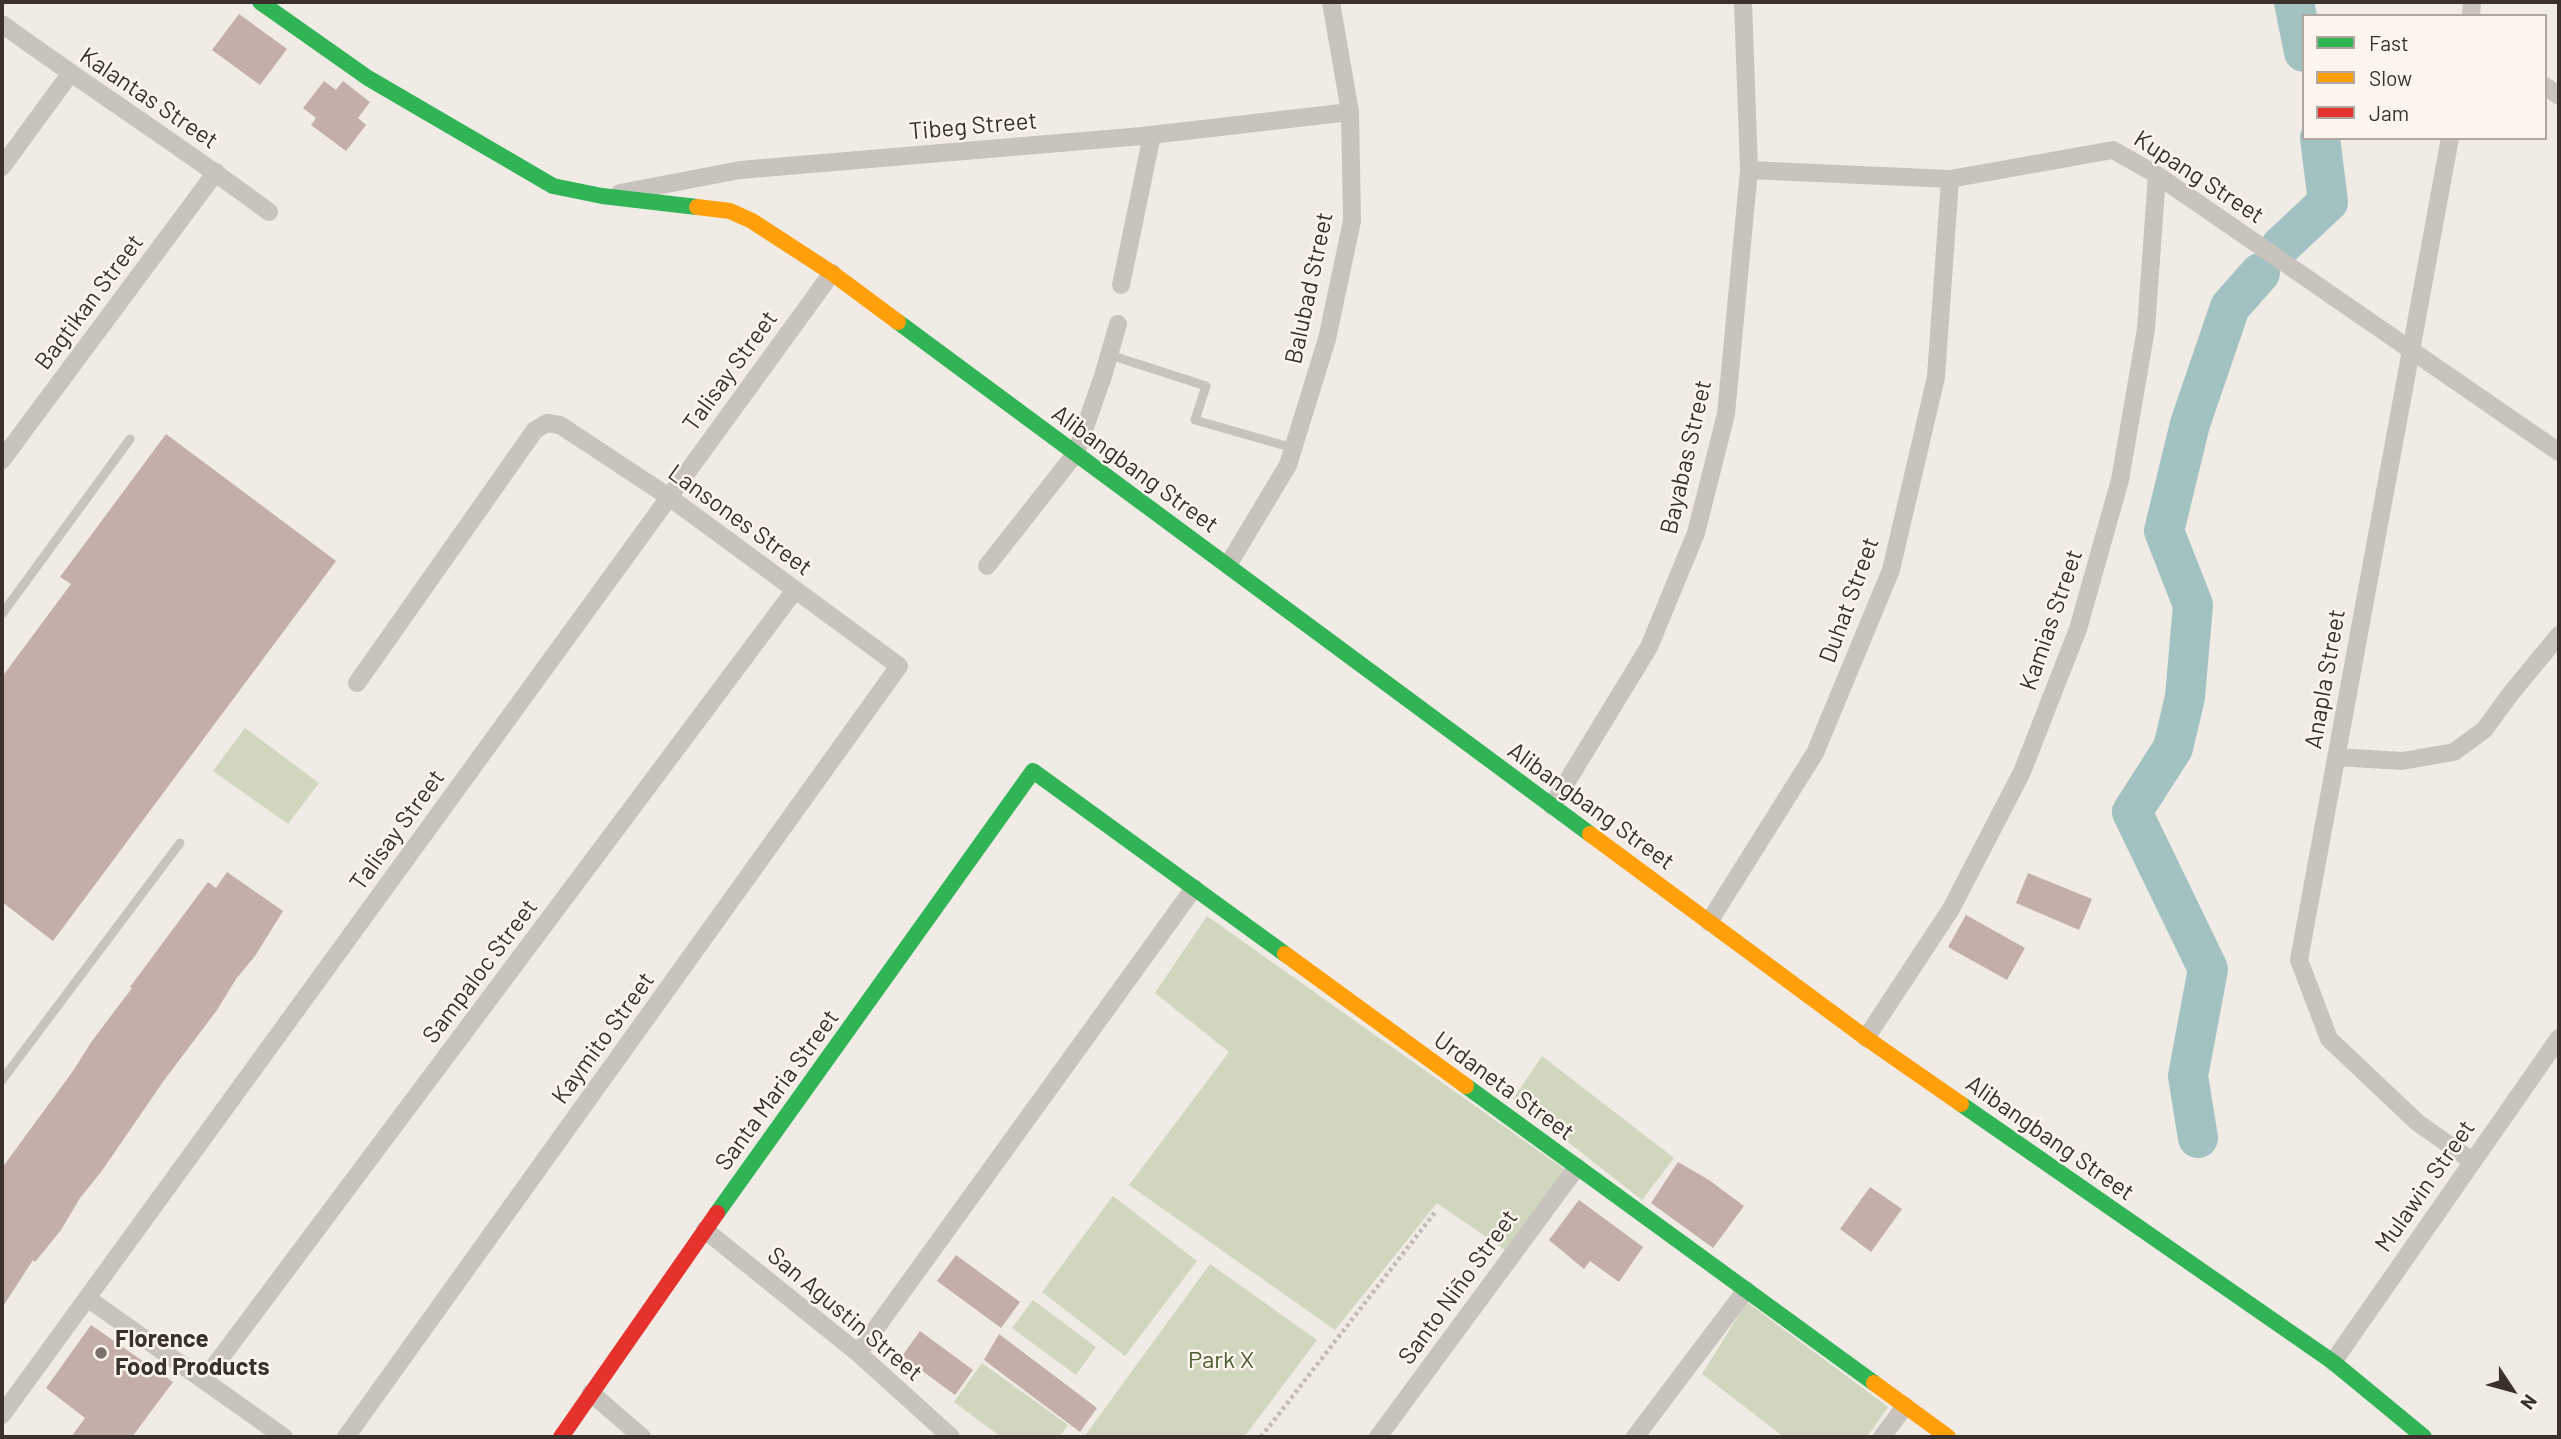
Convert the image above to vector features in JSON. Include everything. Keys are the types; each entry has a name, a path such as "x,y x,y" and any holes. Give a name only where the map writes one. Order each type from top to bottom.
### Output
{"street":[{"name":"Alibangbang Street","path":"260,2 368,78 502,159 553,186 602,196 730,211 752,220 832,273 1866,1038 2333,1362 2424,1437"},
{"name":"Balubad Street","path":"1228,565 1288,465 1326,340 1352,221 1350,112 1331,2"},
{"name":"Bayabas Street","path":"1552,806 1649,647 1696,533 1726,414 1749,170 1743,2"},
{"name":"Kalantas Street","path":"2,24 70,74 216,172 269,212"},
{"path":"2,167 70,74"},
{"name":"Tibeg Street","path":"602,196 740,170 1152,135 1350,112"},
{"path":"1122,285 1152,135"},
{"name":"Anapla Street","path":"2450,140 2409,349 2299,960 2329,1039 2418,1123 2472,1161"},
{"name":"Kupang Street","path":"1749,170 1950,179 2113,150 2157,175 2559,453"},
{"name":"Bagtikan Street","path":"2,460 216,172"},
{"name":"Kamias Street","path":"1866,1038 1951,909 2022,772 2078,629 2120,480 2144,342 2157,175"},
{"name":"Duhat Street","path":"1709,922 1815,753 1891,570 1937,377 1950,179"},
{"name":"Talisay Street","path":"2,1415 832,273"},
{"path":"988,566 1076,453 1118,324"},
{"name":"Lansones Street","path":"358,682 535,429 547,423 560,425 669,497 899,666"},
{"name":"Sampaloc Street","path":"204,1380 795,590"},
{"path":"2336,757 2402,761 2454,752 2484,730 2559,635"},
{"name":"Kaymito Street","path":"346,1437 899,666"},
{"name":"Urdaneta Street","path":"1034,771 1948,1437"},
{"name":"Santa Maria Street","path":"561,1437 705,1230 1034,771"},
{"path":"858,1353 1194,888"},
{"name":"Mulawin Street","path":"2333,1362 2559,1038"},
{"name":"Santo Niño Street","path":"1378,1437 1577,1167"},
{"name":"San Agustin Street","path":"705,1230 858,1353 951,1437"},
{"path":"1635,1437 1746,1290"},
{"path":"87,1298 284,1437"},
{"path":"591,1393 642,1437"},
{"path":"1882,1437 1905,1406"}],"lane":[{"path":"1110,355 1206,386 1195,420 1293,449"},
{"path":"2,614 130,439"},
{"path":"2,1080 180,843"}],"path":[{"path":"1261,1437 1436,1211"}],"green space":[{"path":"245,728 319,783 288,824 213,771"},
{"path":"1207,916 1567,1171 1505,1250 1437,1203 1335,1330 1129,1185 1229,1052 1155,993"},
{"path":"1542,1056 1674,1158 1642,1200 1513,1099"},
{"path":"1113,1196 1197,1261 1125,1356 1042,1292"},
{"name":"Park X","path":"1210,1264 1317,1340 1244,1437 1084,1437"},
{"path":"1033,1300 1096,1347 1076,1375 1012,1328"},
{"path":"1747,1302 1888,1407 1867,1437 1784,1437 1702,1374"},
{"path":"982,1363 1068,1425 1059,1437 1001,1437 954,1402"}],"building":[{"path":"239,14 287,49 260,85 212,50"},
{"path":"324,81 336,90 343,81 370,102 358,118 366,125 346,151 311,125 316,118 303,108"},
{"path":"166,434 336,561 53,941 2,902 2,677 71,584 60,577"},
{"path":"227,872 283,911 217,1010 80,1198 61,1230 35,1262 33,1260 2,1308 2,1168 208,882 216,888"},
{"path":"2028,873 2092,899 2079,930 2016,903"},
{"path":"1966,915 2025,948 2007,980 1948,947"},
{"path":"1678,1162 1709,1180 1744,1206 1713,1248 1651,1203"},
{"path":"1870,1187 1902,1209 1871,1252 1840,1229"},
{"path":"1579,1200 1643,1247 1619,1282 1590,1261 1584,1269 1549,1240"},
{"path":"956,1255 1020,1302 1001,1328 937,1281"},
{"name":"Florence Food Products","path":"91,1325 173,1382 132,1437 71,1437 85,1418 46,1388"},
{"path":"920,1331 973,1370 955,1395 902,1356"},
{"path":"999,1334 1097,1408 1080,1432 984,1360"}],"waterway":[{"path":"2294,2 2302,42"},
{"path":"2281,246 2328,202 2320,140"},
{"path":"2198,1138 2188,1076 2208,969 2132,812 2173,748 2185,697 2193,605 2164,531 2190,424 2230,307 2260,273"}],"traffic: fast":[{"path":"260,2 368,78 553,186 602,196 697,207"},
{"path":"898,322 1590,834"},
{"path":"717,1213 1033,771 1285,954"},
{"path":"1466,1086 1874,1383"},
{"path":"1961,1104 2333,1362 2424,1437"}],"traffic: slow":[{"path":"697,207 730,211 752,221 832,273 898,322"},
{"path":"1590,834 1866,1038 1961,1104"},
{"path":"1285,954 1466,1086"},
{"path":"1874,1383 1948,1437"}],"traffic: jam":[{"path":"561,1437 717,1213"}],"place":[{"name":"Florence Food Products","path":"101,1353"}]}
